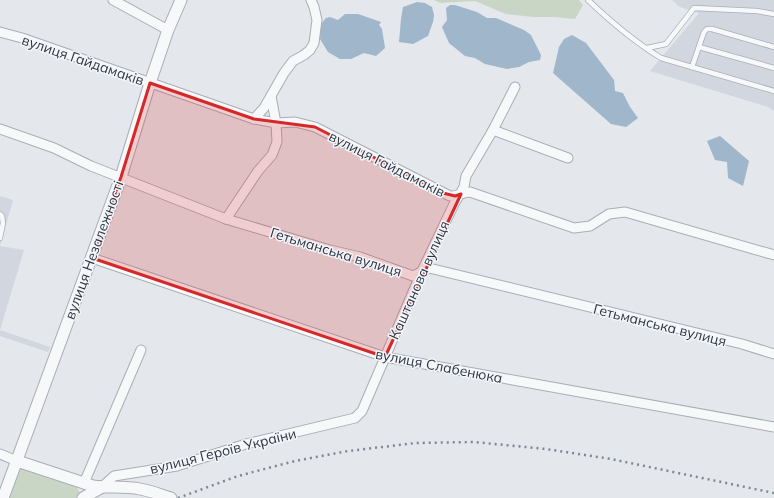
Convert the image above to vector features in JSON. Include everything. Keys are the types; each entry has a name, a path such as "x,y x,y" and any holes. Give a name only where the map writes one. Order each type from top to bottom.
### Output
{"street":[{"path":"113,0 168,30"},
{"name":"вулиця Незалежності","path":"3,498 121,177 150,83 168,30 181,0"},
{"path":"254,118 264,108 284,73 293,61 310,50 314,43 317,20 311,0"},
{"name":"вулиця Гайдамаків","path":"0,32 22,38 254,118 276,123 295,122 316,128 450,196 470,192 574,228 590,226 609,214 625,212 774,255"},
{"name":"Каштанова вулиця","path":"362,411 422,271 454,204 461,194 466,176 516,87"},
{"path":"226,219 258,171 272,155 277,142 276,123 271,96"},
{"name":"Гетьманська вулиця","path":"0,129 54,148 91,166 226,219 330,250 360,257 414,276 429,268 774,354"},
{"path":"493,130 568,158"},
{"name":"вулиця Слабенюка","path":"92,258 385,357 774,427"},
{"path":"84,483 141,350"},
{"name":"вулиця Героїв України","path":"102,487 114,476 177,466 246,444 355,418 362,411"},
{"path":"0,454 93,486 140,489 171,498"},
{"path":"83,498 102,487"}],"lane":[{"path":"588,0 607,19 661,58 774,91"},
{"path":"647,48 666,44 694,8 757,11 774,14"},
{"path":"692,66 704,32 707,29 712,29 774,47"},
{"path":"699,47 774,68"},
{"path":"0,214 2,216 3,223 0,238"}],"highlighted area":[{"path":"150,83 254,119 315,127 443,193 455,196 461,194 385,357 92,258 121,177"}],"shaded area":[{"path":"672,0 774,0 774,111 768,107 650,71 699,13 680,7"},
{"path":"0,196 13,200 0,246"},
{"path":"0,246 24,250 0,330"},
{"path":"0,330 50,347 48,352 0,336"}],"green space":[{"path":"434,0 579,0 583,5 575,19 506,14 475,1 440,3"},
{"path":"20,467 76,486 80,493 76,498 8,498"}],"water":[{"path":"417,2 425,3 432,7 434,15 428,36 413,44 399,42 403,7"},
{"path":"450,5 455,5 477,12 487,18 496,18 524,30 531,35 541,55 540,60 529,62 519,67 507,69 485,64 475,58 465,56 449,43 442,27 447,20 446,8"},
{"path":"345,14 358,14 381,22 379,25 382,29 385,48 376,56 364,53 351,59 340,59 328,52 320,39 321,24 326,18 330,17 338,20"},
{"path":"572,35 586,43 614,80 615,91 623,93 630,107 638,118 626,127 611,124 553,73 559,47 564,39"},
{"path":"720,136 749,161 743,186 728,178 727,162 715,160 707,141"}],"railway":[{"path":"178,498 238,476 295,461 348,451 416,443 474,442 546,449 611,459 774,493"}]}
